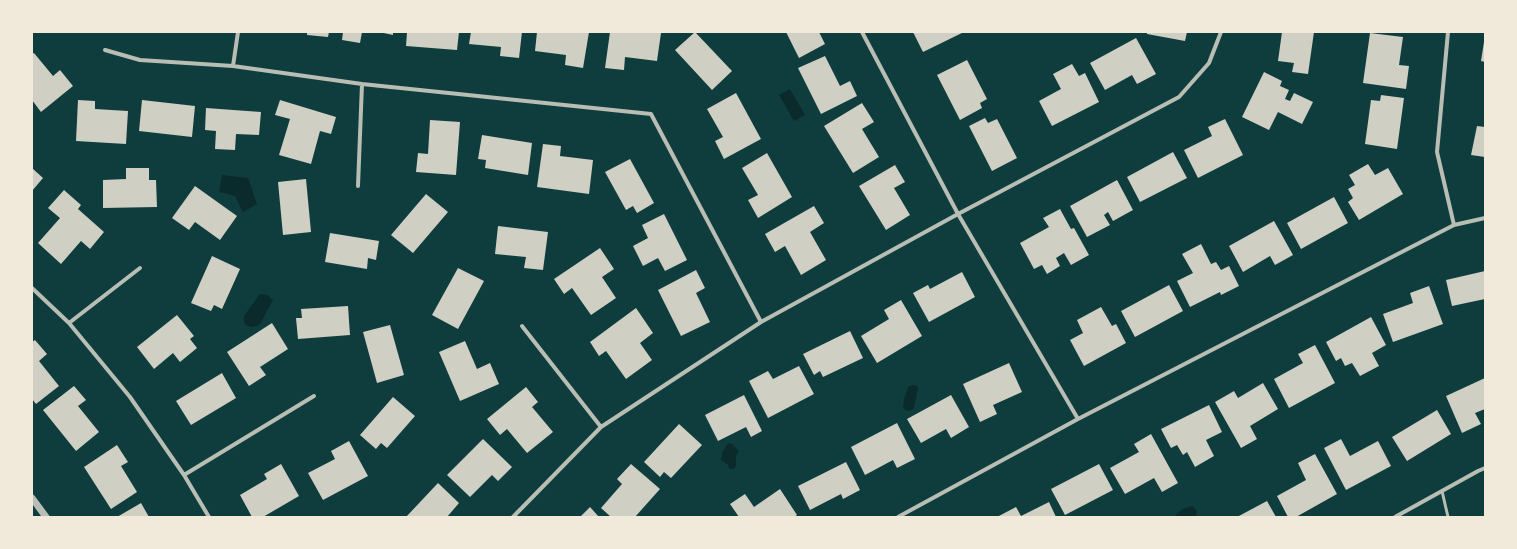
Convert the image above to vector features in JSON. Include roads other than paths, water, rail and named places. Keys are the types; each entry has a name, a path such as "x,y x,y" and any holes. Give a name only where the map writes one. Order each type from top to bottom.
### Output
{"street":[{"path":"233,66 238,32"},
{"path":"862,32 958,214 1078,419"},
{"path":"513,517 601,427 761,322 958,214 1179,97 1208,63 1221,32"},
{"path":"1448,32 1437,152 1454,225"},
{"path":"105,50 140,60 233,66 362,84 651,114 761,322"},
{"path":"358,186 362,84"},
{"path":"898,517 1078,419 1454,225 1485,218"},
{"path":"69,322 140,268"},
{"path":"32,288 69,322 130,397 184,475 209,517"},
{"path":"522,326 601,427"},
{"path":"184,475 314,396"},
{"path":"1396,517 1485,468"},
{"path":"32,498 46,517"}],"lane":[{"path":"1442,491 1448,517"}],"water":[{"path":"790,89 805,115 794,121 779,95"},
{"path":"222,175 248,178 257,204 243,212 235,196 219,192"},
{"path":"260,294 267,295 273,300 260,324 254,327 247,326 244,322 244,316"},
{"path":"913,385 917,386 918,388 914,408 910,411 905,410 903,407 904,399 908,387"},
{"path":"728,443 732,444 739,451 736,456 736,466 734,469 729,469 728,465 721,460 722,453"},
{"path":"1192,506 1197,511 1196,517 1174,517 1181,510"}]}
